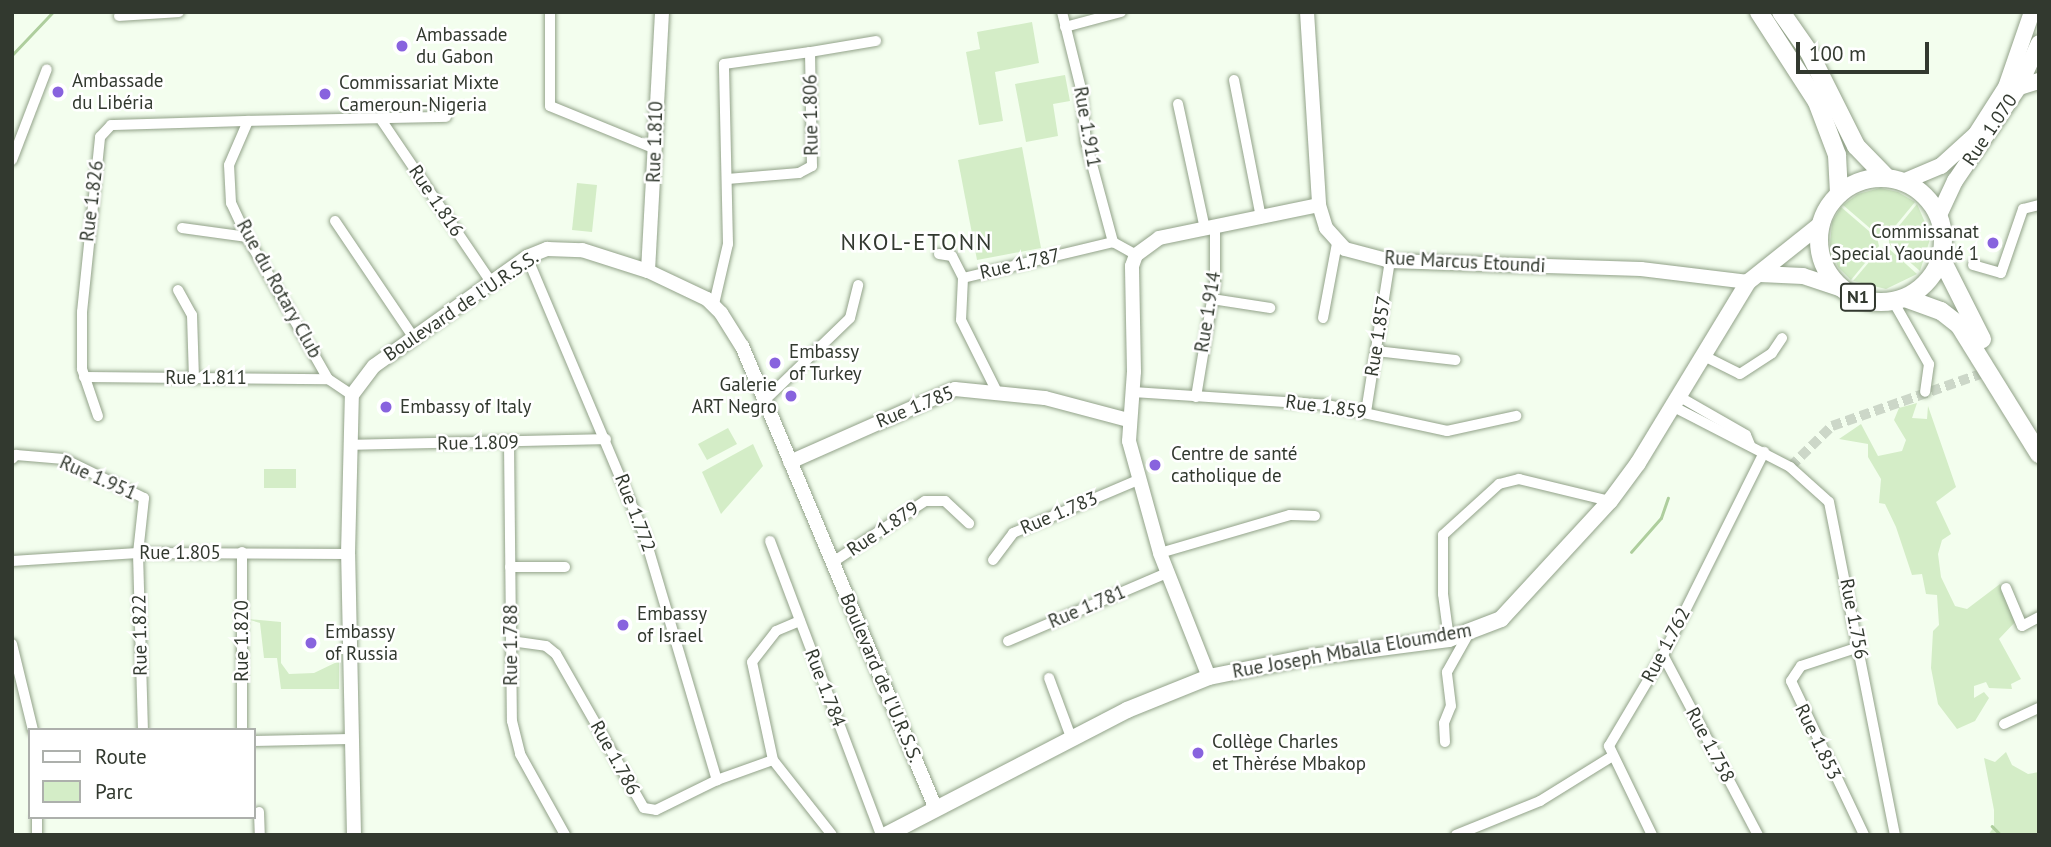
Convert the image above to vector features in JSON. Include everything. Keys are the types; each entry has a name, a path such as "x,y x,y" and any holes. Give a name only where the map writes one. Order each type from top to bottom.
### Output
{"highway":[{"path":"1759,12 1817,102 1837,155 1839,194"},
{"path":"1781,12 1809,52 1856,146 1886,177"},
{"path":"1821,224 1839,194 1861,180 1886,177 1905,181 1931,201 1939,215"},
{"name":"N1","path":"1899,299 1927,282 1941,258 1944,237 1939,215"},
{"name":"N1","path":"1821,224 1820,252 1842,289 1866,300 1899,299 1941,311 1959,325 2038,451"},
{"name":"N1","path":"1941,258 2038,451"}],"main road":[{"name":"Rue 1.070","path":"1939,215 1955,181 2019,87 2033,53 2032,12"},
{"name":"Rue 1.070","path":"1905,181 1941,166 1976,134 2006,87 2033,53"},
{"path":"2019,87 2039,81"},
{"name":"Rue Joseph Mballa Eloumdem","path":"886,835 1127,710 1209,677 1303,658 1449,639 1501,619 1521,601 1610,501 1677,402 1702,355 1753,278 1821,224"},
{"path":"1753,278 1803,276 1842,289"}],"street":[{"path":"119,16 179,12"},
{"path":"550,12 550,106 653,148"},
{"name":"Rue 1.810","path":"648,271 662,12"},
{"name":"Rue 1.911","path":"1062,12 1081,89 1086,142 1113,242"},
{"path":"1065,27 1121,12"},
{"path":"1307,12 1318,205 1325,228 1337,243 1323,318"},
{"path":"810,52 876,41"},
{"name":"Rue 1.806","path":"714,304 728,244 724,64 810,52 812,166 799,173 727,179"},
{"path":"12,160 47,69"},
{"path":"1234,80 1261,218"},
{"name":"Rue 1.914","path":"1178,104 1211,228 1212,299 1196,397"},
{"path":"248,121 382,121 446,117"},
{"name":"Rue du Rotary Club","path":"248,121 227,179 231,204 328,379 352,395"},
{"name":"Rue 1.826","path":"98,415 85,377 84,286 104,129 248,121"},
{"name":"Rue 1.816","path":"382,121 491,282"},
{"path":"1209,677 1160,554 1138,480 1128,420 1133,393 1131,280 1136,255 1159,238 1318,205"},
{"path":"1973,265 2001,273 2023,209 2039,205"},
{"path":"335,220 414,338"},
{"path":"182,228 247,237"},
{"path":"1113,242 1136,255"},
{"name":"Rue 1.787","path":"939,254 952,256 963,278 1113,242"},
{"name":"Rue Marcus Etoundi","path":"1337,243 1356,254 1390,261 1653,270 1753,278"},
{"name":"Boulevard de l'U.R.S.S.","path":"352,395 374,366 527,257 547,248 582,250 648,271 714,304 742,346 936,809"},
{"name":"Rue 1.772","path":"527,257 606,439 661,582 717,779"},
{"name":"Rue 1.857","path":"1366,412 1390,261"},
{"path":"963,278 961,320 997,392"},
{"path":"765,400 850,318 858,285"},
{"path":"178,290 191,315 194,379"},
{"path":"1212,299 1270,308"},
{"path":"1899,299 1928,364 1925,392"},
{"path":"1702,355 1740,374 1772,353 1782,338"},
{"path":"1376,351 1455,360"},
{"name":"Rue 1.811","path":"85,377 328,379"},
{"name":"Rue 1.785","path":"790,462 955,389 997,392 1076,405 1128,420"},
{"name":"Rue 1.859","path":"1133,393 1286,401 1366,412 1447,431 1516,416"},
{"path":"352,395 348,554 354,835"},
{"name":"Rue 1.756","path":"1677,402 1738,444 1750,445 1805,477 1829,502 1895,835"},
{"name":"Rue 1.809","path":"349,445 606,439"},
{"name":"Rue 1.788","path":"509,443 514,741 565,835"},
{"name":"Rue 1.762","path":"1611,757 1613,737 1663,655 1764,452"},
{"name":"Rue 1.951","path":"12,459 16,455 64,459 144,499"},
{"path":"1449,639 1443,594 1443,535 1489,492 1508,479 1519,479 1610,501"},
{"name":"Rue 1.783","path":"993,560 1013,533 1138,480"},
{"name":"Rue 1.822","path":"143,728 138,553 144,499"},
{"name":"Rue 1.879","path":"833,562 925,500 945,500 969,523"},
{"path":"1160,554 1290,515 1315,516"},
{"name":"Rue 1.784","path":"770,541 881,835"},
{"name":"Rue 1.820","path":"242,552 242,728"},
{"name":"Rue 1.805","path":"12,561 138,553 348,554"},
{"path":"510,567 565,567"},
{"name":"Rue 1.781","path":"1008,641 1167,573"},
{"path":"2006,588 2022,626 2039,617"},
{"path":"800,621 776,631 752,662 773,760 832,835"},
{"path":"1445,742 1444,723 1451,706 1447,672 1469,633"},
{"name":"Rue 1.786","path":"511,641 547,646 556,654 644,808 656,810 717,779 773,760"},
{"path":"12,644 33,728"},
{"name":"Rue 1.853","path":"1859,647 1801,666 1791,681 1864,835"},
{"name":"Rue 1.758","path":"1663,655 1758,835"},
{"path":"1049,678 1072,740"},
{"path":"2004,724 2039,708"},
{"path":"256,741 350,739"},
{"path":"1456,835 1540,801 1611,757 1652,835"},
{"path":"259,812 260,835"}],"green space":[{"path":"1032,22 1039,63 995,72 1003,121 979,125 966,52 980,49 977,32"},
{"path":"1065,75 1070,101 1053,104 1058,136 1026,142 1015,84"},
{"path":"1022,147 1041,248 977,260 958,160"},
{"path":"577,183 597,185 592,232 572,230"},
{"path":"1880,188 1898,192 1915,202 1887,236 1879,236 1843,205 1858,194"},
{"path":"1917,204 1931,236 1920,271 1889,244 1889,238"},
{"path":"1841,207 1877,238 1879,246 1851,280 1838,267 1830,246 1832,222"},
{"path":"1887,247 1917,274 1886,289 1853,281 1881,248"},
{"path":"1917,403 1912,418 1927,419 1928,406 1956,487 1936,502 1951,534 1942,540 1938,554 1941,577 1955,606 1967,609 2000,584 2017,620 1999,639 2021,679 2011,684 2012,689 1989,688 1986,682 1974,686 1974,698 1984,692 1989,698 1975,721 1957,729 1938,704 1931,668 1933,631 1939,625 1937,595 1926,594 1922,574 1912,575 1896,527 1885,504 1879,503 1881,479 1868,457 1868,444 1839,439 1861,424 1878,456 1902,451 1906,440 1894,420 1899,408"},
{"path":"728,428 737,444 707,460 698,444"},
{"path":"753,444 763,466 721,514 702,472"},
{"path":"264,469 296,469 296,488 264,488"},
{"path":"247,619 281,622 281,663 289,674 314,673 339,661 339,689 281,689 277,658 264,658 260,623"},
{"path":"2006,752 2012,765 2028,774 2039,772 2039,835 1988,835 1994,827 1994,810 1984,758 1995,762"}],"waterway":[{"path":"12,55 53,12"},
{"path":"1631,552 1661,518 1668,498"},
{"path":"1992,826 2001,835"}],"tunnel":[{"path":"1790,467 1832,426 1989,371"}],"place":[{"name":"Ambassade du Gabon","path":"402,46"},
{"name":"Ambassade du Libéria","path":"58,92"},
{"name":"Commissariat Mixte Cameroun-Nigeria","path":"325,94"},
{"name":"Commissanat Special Yaoundé 1","path":"1993,243"},
{"name":"Embassy of Turkey","path":"775,363"},
{"name":"Galerie ART Negro","path":"791,396"},
{"name":"Embassy of Italy","path":"386,407"},
{"name":"Centre de santé catholique de","path":"1155,465"},
{"name":"Embassy of Israel","path":"623,625"},
{"name":"Embassy of Russia","path":"311,643"},
{"name":"Collège Charles et Thèrése Mbakop","path":"1198,753"}],"district":[{"name":"NKOL-ETONN","path":"917,242"}]}
